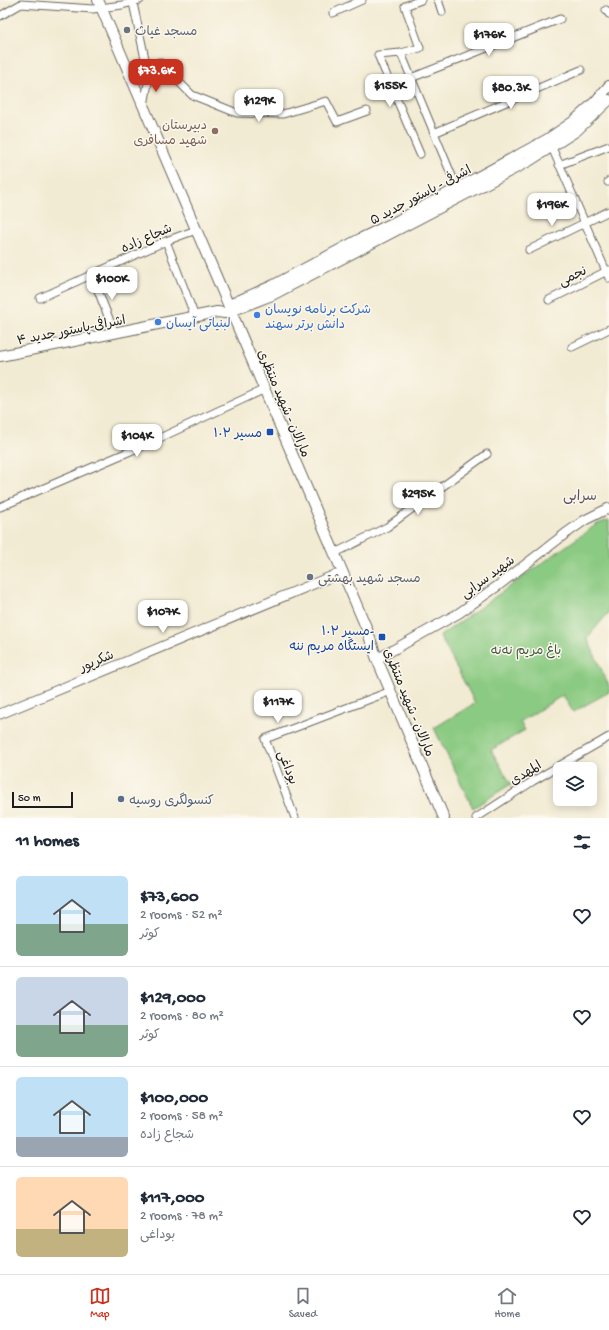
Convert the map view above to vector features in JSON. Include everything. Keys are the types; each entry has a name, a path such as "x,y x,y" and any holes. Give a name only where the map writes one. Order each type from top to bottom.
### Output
{"main road":[{"name":"مارالان - شهید منتظری","path":"100,4 335,553 366,627 377,659 444,818"},
{"name":"اشرفی - پاستور جدید ۵","path":"230,308 272,295 459,193 529,161 595,102 609,86"},
{"name":"اشرفی - پاستور جدید ۵","path":"550,143 576,131 609,100"},
{"name":"اشرافی-پاستور جدید ۴","path":"0,356 115,334 230,308"}],"street":[{"path":"333,13 362,0"},
{"path":"420,154 378,55 400,53 420,48 406,6 421,0"},
{"path":"438,0 442,12"},
{"path":"0,16 21,4 93,9 100,4 137,1 149,77 144,106"},
{"path":"411,78 560,18"},
{"path":"400,53 459,193"},
{"path":"149,77 159,62 192,95 237,113 284,114 326,101 337,122 367,111"},
{"path":"434,133 581,70"},
{"path":"550,143 608,273"},
{"path":"560,165 609,146"},
{"path":"529,250 609,211"},
{"name":"شجاع زاده","path":"40,298 166,241 196,230"},
{"path":"166,241 195,317"},
{"name":"نجمی","path":"549,300 608,273"},
{"path":"92,275 115,334"},
{"path":"572,347 609,329"},
{"path":"0,507 149,443 265,389"},
{"path":"335,553 387,527 487,454"},
{"name":"شهید سرابی","path":"377,659 459,613 499,585 564,534 585,520 609,508"},
{"name":"شکرپور","path":"0,714 335,575"},
{"name":"بوداغی","path":"296,818 265,739 391,692"},
{"name":"المهدی","path":"476,818 533,781 609,737"}],"green space":[{"name":"باغ مریم نه‌نه","path":"609,520 609,612 587,638 609,686 609,692 573,712 563,695 520,722 525,730 491,750 511,784 473,808 434,728 475,703 440,636 597,524"}],"place":[{"name":"مسجد غیاث","path":"127,30"},
{"name":"دبیرستان شهید مسافری","path":"215,131"},
{"name":"شرکت برنامه نویسان دانش برتر سهند","path":"257,315"},
{"name":"لبنیاتی آیسان","path":"158,322"},
{"name":"مسیر ۱۰۲","path":"270,432"},
{"name":"مسجد شهید بهشتی","path":"310,577"},
{"name":"مسیر ۱۰۲- ایستگاه مریم ننه","path":"382,637"},
{"name":"کنسولگری روسیه","path":"121,799"}],"district":[{"name":"سرابی","path":"580,495"}]}
